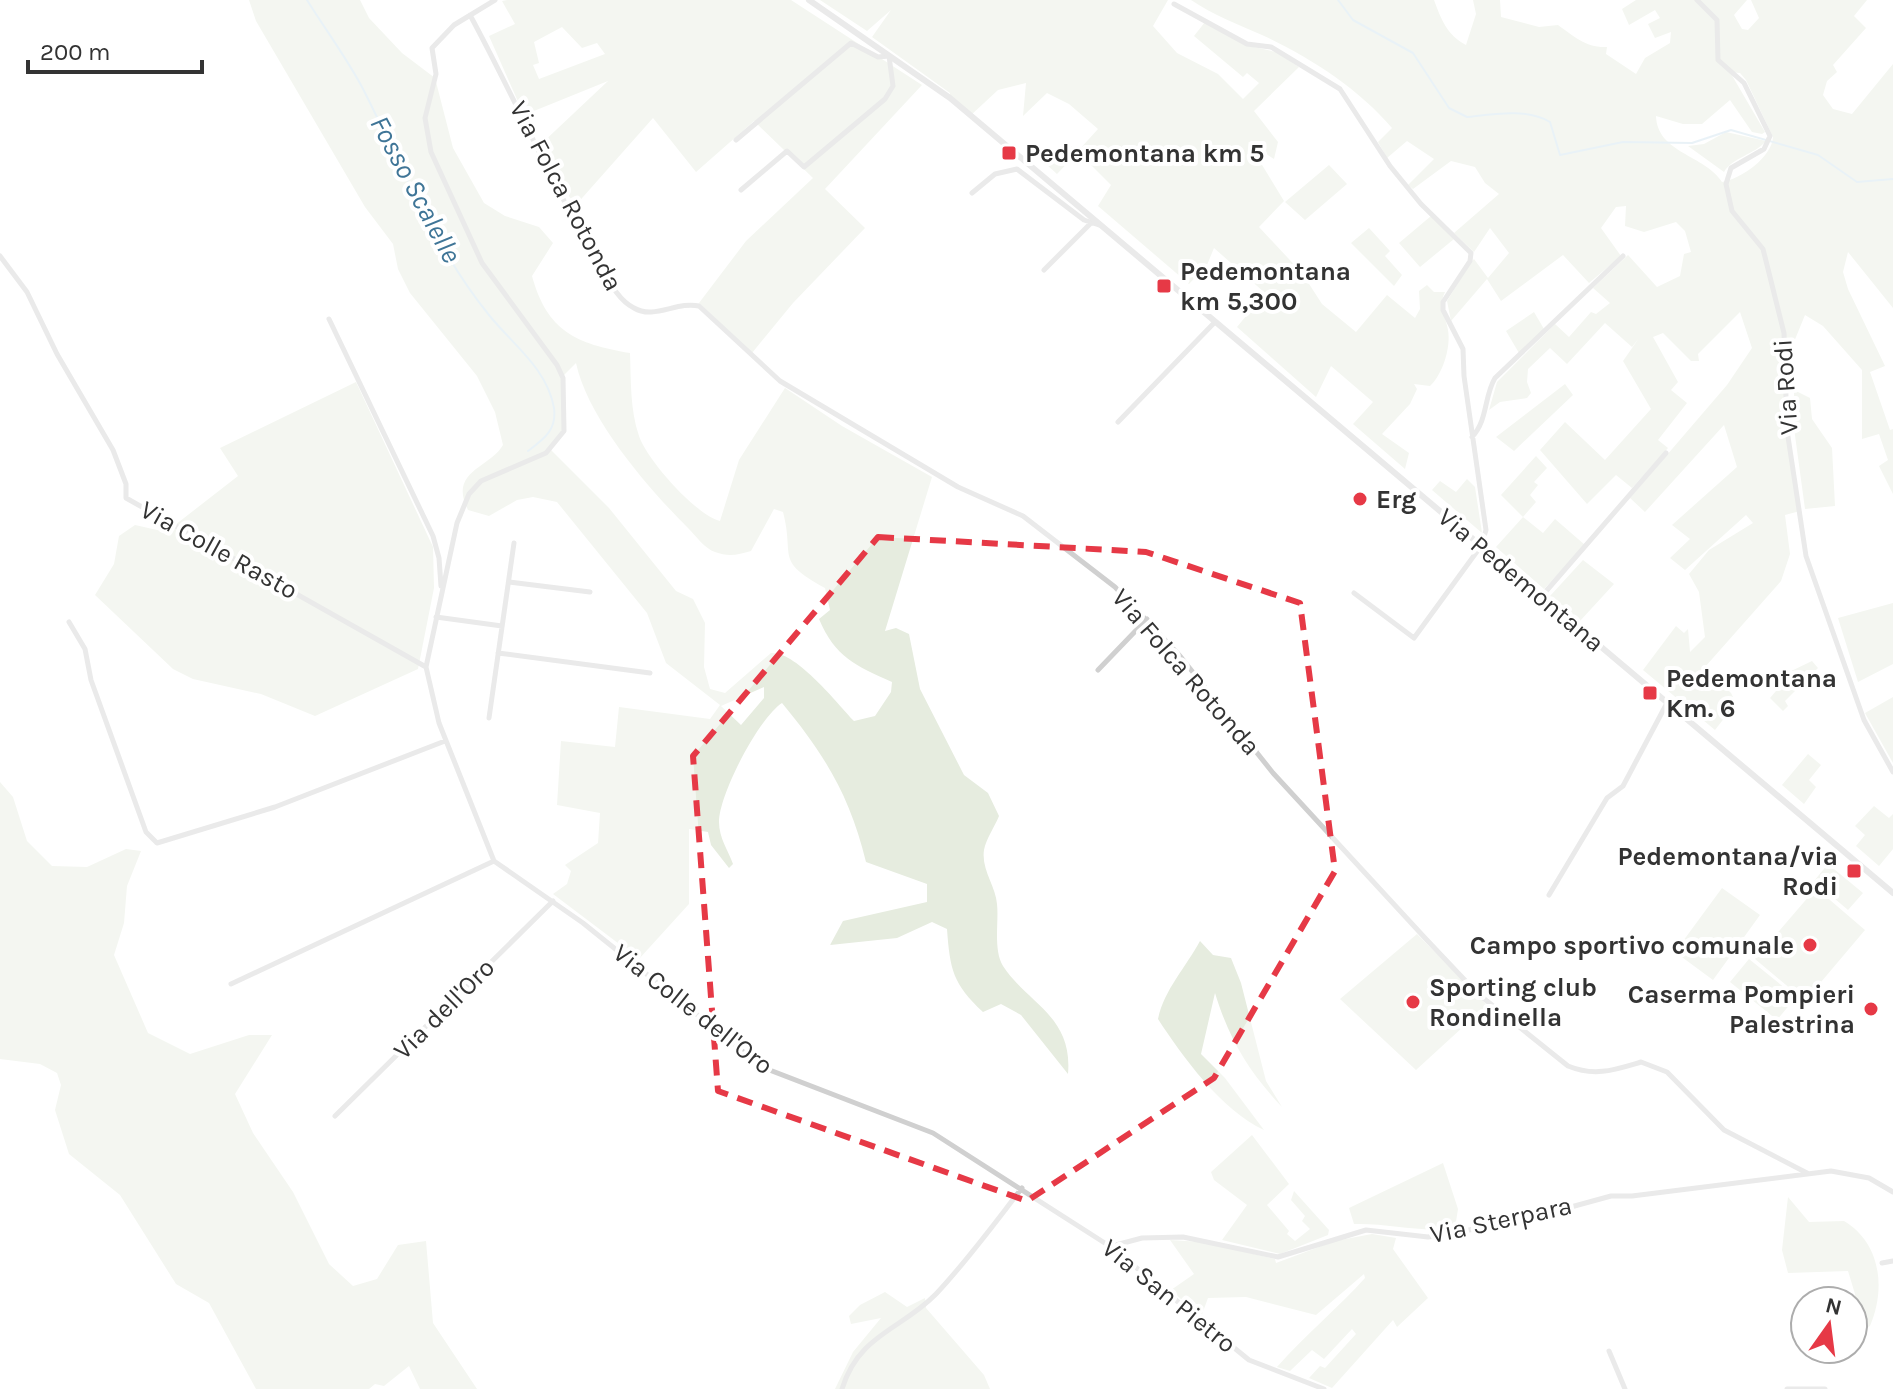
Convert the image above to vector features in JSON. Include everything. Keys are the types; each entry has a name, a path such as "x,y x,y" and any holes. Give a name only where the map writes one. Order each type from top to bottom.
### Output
{"street":[{"path":"231,984 494,861 445,741 426,667 457,523 469,494 481,481 551,450 561,439 566,424 563,378 557,365 482,263 426,136 425,111 436,74 432,48 454,25 495,0"},
{"name":"Via Pedemontana","path":"809,0 952,100 1893,893"},
{"name":"Via Rodi","path":"1697,0 1717,20 1718,60 1744,83 1770,141 1761,151 1731,168 1726,188 1735,216 1763,249 1784,333 1787,430 1806,556 1864,720 1893,772"},
{"path":"1174,4 1247,44 1271,47 1340,89 1390,166 1421,204 1471,253 1470,261 1443,302 1443,310 1463,349 1486,530 1481,546 1414,638 1354,593"},
{"name":"Via Folca Rotonda","path":"470,15 538,153 585,239 625,302 648,313 682,305 699,306 780,381 958,487 1023,516 1115,587 1147,619 1234,721 1273,773 1477,993 1568,1066 1582,1072 1609,1072 1641,1062 1667,1072 1724,1130 1807,1173"},
{"path":"736,140 851,43 876,56 889,56 893,88 885,99 804,167 787,151 741,190"},
{"path":"972,193 995,174 1017,169 1091,223 1100,225"},
{"path":"1044,270 1091,223"},
{"name":"Via Colle Rasto","path":"0,256 27,292 57,354 113,450 126,484 126,498 426,667"},
{"path":"1472,438 1478,431 1495,378 1623,256"},
{"path":"329,319 433,536 441,578 439,603"},
{"path":"1118,422 1215,322"},
{"path":"1541,597 1666,453"},
{"path":"489,718 514,543"},
{"path":"509,582 590,592"},
{"path":"436,617 502,626"},
{"path":"1098,670 1147,619"},
{"path":"69,622 82,642 91,680 120,763 146,832 154,842 169,842 275,807 445,741"},
{"path":"498,653 650,673"},
{"path":"1549,895 1607,798 1623,786 1667,703"},
{"name":"Via Colle dell'Oro","path":"494,861 553,901 762,1067 918,1126 1022,1188"},
{"name":"Via dell'Oro","path":"335,1116 553,901"},
{"name":"Via Sterpara","path":"1111,1247 1142,1238 1183,1237 1278,1257 1366,1230 1428,1237 1516,1222 1611,1196 1659,1193 1807,1173 1850,1173 1871,1179 1893,1192"},
{"path":"842,1389 861,1353 885,1330 935,1295 1022,1188"},
{"name":"Via San Pietro","path":"1022,1188 1111,1247 1238,1352 1262,1366 1324,1389"},
{"path":"1882,1263 1893,1261"},
{"path":"1609,1351 1625,1389"},
{"path":"1787,1389 1825,1389"}],"highlighted area":[{"path":"878,537 1146,552 1300,603 1335,871 1214,1078 1027,1201 718,1091 693,756"}],"shaded area":[{"path":"249,0 360,0 369,18 402,53 435,78 453,148 484,203 505,216 539,227 553,243 532,276 546,310 566,332 579,339 630,353 634,416 639,436 652,459 698,509 720,521 739,460 785,388 842,426 932,477 885,631 896,628 909,634 920,689 964,775 988,793 999,816 987,841 984,857 996,898 1000,959 1013,979 1056,1024 1068,1054 1068,1074 1021,1015 1001,1004 983,1012 965,993 952,966 947,929 932,922 897,938 830,945 843,921 927,902 927,884 866,862 860,838 834,777 811,740 782,703 752,740 733,776 721,809 720,833 733,864 729,868 711,845 708,832 689,829 689,904 639,959 553,894 567,884 571,871 565,865 598,843 600,813 557,805 561,741 615,747 619,707 710,719 720,705 666,663 647,613 557,502 533,497 517,500 489,516 468,510 463,497 467,478 503,445 495,412 477,376 410,293 398,269 393,244 365,207 256,21","holes":["576,363 593,407 622,452 655,493 708,548 729,555 751,551 774,509 783,512 792,564 825,588 830,610 819,619 832,643 848,659 892,682 891,692 875,716 854,721 804,669 792,660 771,653 725,693 710,689 704,667 705,623 693,599 676,591 609,508 551,450 564,431 562,377","764,687 764,698 741,725 721,706"]},
{"path":"791,0 922,85 825,189 865,228 793,303 752,353 699,303 746,241 813,178 754,121 696,172 653,118 575,206 539,146 608,81 524,115 489,36 515,24 502,1","holes":["562,27 582,48 597,43 605,54 539,79 533,65 539,63 534,42"]},
{"path":"820,0 1168,0 1153,26 1177,53 1218,74 1243,99 1259,83 1247,73 1243,77 1194,36 1205,22 1245,45 1276,52 1299,67 1254,111 1278,142 1274,159 1248,142 1284,201 1259,227 1302,273 1322,304 1356,332 1387,295 1415,318 1420,309 1419,291 1427,285 1434,292 1445,292 1442,307 1449,337 1442,367 1430,386 1414,384 1417,389 1410,404 1382,434 1409,453 1405,469 1353,424 1373,402 1331,366 1316,397 1237,327 1265,293 1214,248 1207,265 1189,284 1098,206 1111,185 1078,152 1057,174 1046,164 1066,142 1078,151 1098,129 1069,104 1047,93 1023,116 1026,83 998,90 970,116 950,98 950,93 872,37 891,10 867,31"},
{"path":"1191,0 1434,0 1449,31 1466,45 1476,14 1473,0 1500,0 1501,17 1539,27 1558,25 1587,44 1607,47 1606,54 1636,74 1645,58 1670,43 1671,32 1655,38 1648,24 1660,18 1655,10 1629,25 1622,9 1636,0 1747,0 1734,15 1742,29 1748,30 1759,18 1751,0 1867,0 1854,16 1866,28 1833,65 1837,72 1827,81 1823,95 1833,109 1852,114 1893,64 1893,308 1848,252 1843,272 1885,366 1870,372 1890,430 1893,429 1893,494 1879,466 1888,460 1879,434 1862,439 1862,370 1823,326 1805,315 1787,359 1787,430 1800,511 1785,515 1790,554 1781,581 1705,667 1731,693 1736,703 1715,730 1643,670 1676,626 1684,633 1688,629 1690,652 1705,637 1699,592 1689,574 1709,550 1753,523 1746,515 1685,570 1670,558 1690,539 1672,525 1737,467 1724,425 1645,512 1630,498 1727,385 1752,348 1740,312 1698,354 1699,361 1691,361 1663,333 1653,337 1678,382 1671,390 1687,403 1658,440 1668,448 1632,488 1616,475 1587,504 1540,450 1565,422 1605,460 1651,409 1623,361 1639,338 1632,347 1605,323 1567,364 1550,348 1528,369 1527,382 1531,393 1527,398 1500,402 1489,410 1497,382 1555,324 1569,337 1591,312 1596,314 1610,303 1593,288 1628,255 1657,287 1680,276 1684,254 1691,252 1685,231 1676,222 1644,232 1625,226 1626,206 1616,207 1601,228 1621,256 1589,283 1563,255 1501,301 1487,279 1451,321 1447,301 1471,262 1474,259 1488,278 1509,253 1490,228 1474,252 1454,233 1499,194 1485,183 1475,167 1451,161 1413,189 1408,185 1434,159 1407,141 1387,158 1378,142 1392,128 1348,87 1297,53","holes":["1730,72 1740,73 1773,137 1767,152 1754,166 1738,177 1722,182 1705,166 1664,138 1656,116 1683,124 1702,124 1730,100 1752,132 1762,134 1765,132"]},
{"path":"1726,132 1766,141 1724,172 1688,146 1704,144"},
{"path":"1329,165 1347,184 1305,220 1285,202"},
{"path":"1431,216 1454,239 1420,267 1399,243"},
{"path":"1369,228 1390,251 1385,256 1402,275 1394,286 1351,243"},
{"path":"1534,312 1544,329 1519,353 1506,331"},
{"path":"356,382 433,547 434,588 418,669 315,716 261,694 193,679 173,669 95,595 114,564 119,536 135,525 166,532 238,476 220,448"},
{"path":"1565,384 1573,395 1514,451 1496,437"},
{"path":"1794,390 1810,398 1812,419 1832,448 1835,506 1805,509 1794,428"},
{"path":"1536,456 1547,468 1534,482 1538,485 1530,495 1536,502 1523,517 1501,495"},
{"path":"1467,479 1475,487 1482,533 1432,490 1440,481 1456,492"},
{"path":"1523,517 1543,533 1555,519 1585,545 1544,589 1496,547"},
{"path":"1583,560 1614,584 1580,621 1550,596"},
{"path":"1893,603 1893,664 1858,682 1838,618"},
{"path":"1812,661 1818,668 1785,701 1788,706 1783,711 1770,698 1788,677 1785,674"},
{"path":"1893,697 1893,763 1865,713"},
{"path":"1808,754 1821,765 1809,780 1816,787 1804,804 1782,785"},
{"path":"0,782 13,797 27,841 52,866 87,867 126,849 141,851 127,886 124,923 114,955 148,1033 190,1054 249,1035 272,1035 235,1094 253,1133 293,1192 329,1264 353,1286 377,1279 398,1245 426,1241 433,1323 477,1389 420,1389 409,1366 384,1386 375,1384 369,1389 256,1389 209,1303 176,1284 120,1195 69,1154 55,1110 61,1085 57,1073 40,1064 0,1059"},
{"path":"1874,806 1889,818 1893,814 1893,849 1879,866 1856,846 1865,835 1855,826"},
{"path":"1828,864 1863,893 1848,910 1814,881"},
{"path":"1722,888 1760,915 1713,980 1675,952"},
{"name":"Campo sportivo comunale","path":"1816,888 1865,930 1805,1001 1755,959"},
{"name":"Sporting club Rondinella","path":"1417,934 1487,1005 1416,1070 1340,999"},
{"path":"1200,941 1213,955 1231,958 1241,983 1266,1081 1282,1107 1241,1054 1215,993 1201,1054 1225,1078 1264,1130 1218,1096 1158,1019 1170,988"},
{"path":"1749,959 1796,997 1777,1020 1730,982"},
{"path":"1252,1135 1289,1184 1267,1205 1289,1231 1287,1234 1295,1241 1310,1229 1302,1221 1305,1216 1291,1200 1294,1191 1329,1230 1328,1235 1280,1254 1222,1240 1247,1205 1214,1180 1211,1172"},
{"path":"1443,1163 1458,1209 1455,1228 1354,1224 1349,1208"},
{"path":"1788,1197 1809,1222 1844,1221 1856,1230 1866,1241 1877,1268 1878,1297 1870,1326 1869,1285 1852,1285 1848,1271 1788,1273 1782,1250"},
{"path":"1372,1234 1396,1238 1393,1249 1428,1298 1397,1327 1393,1320 1332,1388 1309,1378 1320,1366 1325,1368 1356,1334 1352,1329 1324,1359 1312,1350 1290,1371 1277,1367 1365,1278 1364,1274 1316,1315 1246,1297 1208,1298 1201,1317 1171,1290 1194,1274 1170,1240 1201,1242 1275,1259 1276,1263 1335,1241"},
{"path":"885,1292 907,1307 925,1298 926,1308 984,1375 990,1389 835,1389 853,1352 881,1318 851,1324 849,1316 860,1305"}],"waterway":[{"name":"Fosso Scalelle","path":"307,0 362,87 451,261 489,315 528,357 544,381 554,408 553,422 544,438 528,451"},
{"path":"1338,0 1353,20 1413,53 1449,108 1467,117 1510,113 1541,118 1550,122 1560,155 1623,142 1692,143 1731,130 1818,155 1857,182 1893,179"}],"place":[{"name":"Pedemontana km 5","path":"1009,153"},
{"name":"Pedemontana km 5,300","path":"1164,286"},
{"name":"Erg","path":"1360,499"},
{"name":"Pedemontana Km. 6","path":"1650,693"},
{"name":"Pedemontana/via Rodi","path":"1854,871"},
{"name":"Campo sportivo comunale","path":"1810,945"},
{"name":"Sporting club Rondinella","path":"1413,1002"},
{"name":"Caserma Pompieri Palestrina","path":"1871,1009"}]}
